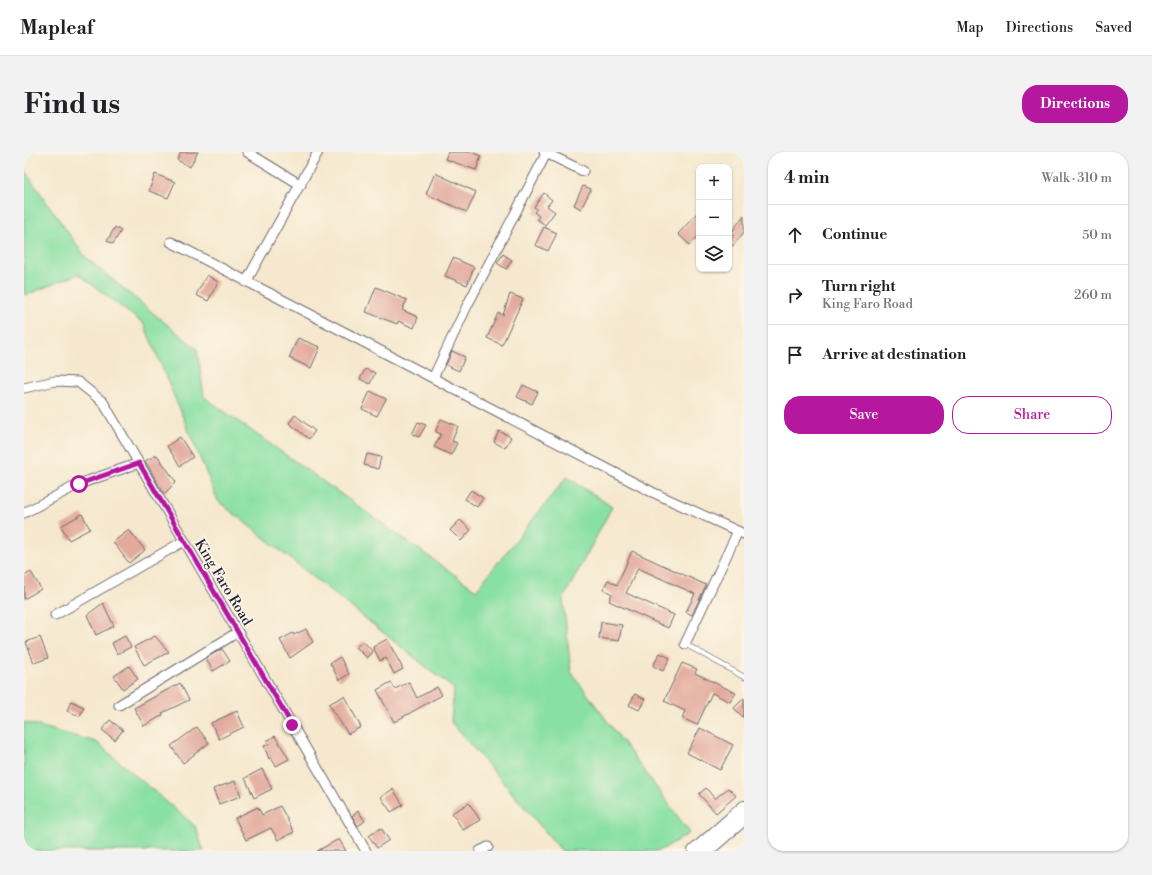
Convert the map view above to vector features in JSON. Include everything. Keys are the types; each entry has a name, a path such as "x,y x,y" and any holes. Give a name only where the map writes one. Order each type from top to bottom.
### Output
{"street":[{"path":"246,152 301,185"},
{"path":"246,282 318,152"},
{"path":"433,378 546,152 583,171"},
{"path":"171,242 652,492 741,533 685,644"},
{"name":"King Faro Road","path":"24,388 54,382 78,382 103,402 366,851"},
{"path":"24,513 79,484 139,463"},
{"path":"55,616 184,542"},
{"path":"119,705 238,632"},
{"path":"694,851 744,807"},
{"path":"708,851 744,819"}],"lane":[{"path":"685,644 744,677"}],"green space":[{"path":"24,170 86,258 197,349 204,397 476,590 567,477 612,507 563,599 571,672 690,833 659,851 562,851 451,722 454,689 218,501 144,324 78,274 26,295 24,293"},
{"path":"24,722 96,742 195,826 204,851 24,851"}],"building":[{"path":"181,152 198,152 190,167 177,160"},
{"path":"448,152 471,152 481,156 476,170 445,159"},
{"path":"435,173 476,192 467,212 426,194"},
{"path":"155,174 175,182 168,198 149,191"},
{"path":"583,186 591,189 581,209 574,205"},
{"path":"544,193 552,200 547,206 555,212 545,225 537,219 539,216 534,212 537,209 534,207"},
{"path":"696,214 696,238 690,245 678,234"},
{"path":"744,215 744,232 733,246 732,238 734,235 732,232"},
{"path":"115,227 121,231 113,244 107,241"},
{"path":"544,227 557,233 548,251 535,245"},
{"path":"503,254 512,260 506,269 497,263"},
{"path":"453,258 474,267 467,285 445,276"},
{"path":"207,275 218,282 208,301 196,295"},
{"path":"376,287 407,300 402,310 418,317 414,328 398,321 397,324 366,312"},
{"path":"510,294 523,299 502,345 487,338 498,313 503,315"},
{"path":"298,338 320,347 311,368 289,358"},
{"path":"452,351 465,357 459,371 446,365"},
{"path":"365,369 375,373 370,384 360,379"},
{"path":"523,385 538,392 532,404 517,397"},
{"path":"370,391 386,399 377,416 362,409"},
{"path":"295,415 315,431 309,439 289,423"},
{"path":"441,419 458,426 452,441 457,443 451,455 434,447 441,434 436,432 436,430"},
{"path":"418,422 426,425 419,437 412,434"},
{"path":"499,431 511,437 505,448 494,442"},
{"path":"180,437 193,457 180,466 167,446"},
{"path":"367,454 381,457 378,469 364,465"},
{"path":"157,455 176,482 164,494 145,461"},
{"path":"471,490 483,498 477,507 465,499"},
{"path":"82,514 90,529 69,540 61,526"},
{"path":"460,520 471,530 461,541 450,530"},
{"path":"129,530 145,550 129,563 113,542"},
{"path":"632,551 706,585 692,615 686,612 695,594 638,568 626,593 674,615 668,628 609,601 612,594 603,589 608,580 617,585"},
{"path":"31,572 41,589 24,599 24,576"},
{"path":"103,603 114,626 96,635 87,615"},
{"path":"601,622 622,625 619,641 599,638"},
{"path":"306,629 313,642 290,658 280,640 293,633 294,635"},
{"path":"125,636 131,647 117,654 112,643"},
{"path":"155,636 169,652 144,665 134,647"},
{"path":"40,637 48,658 34,663 26,642"},
{"path":"387,639 403,669 394,674 386,658 380,661 373,647"},
{"path":"363,641 373,652 367,658 356,647"},
{"path":"222,649 230,661 213,671 206,658"},
{"path":"660,653 670,658 663,671 653,666"},
{"path":"340,657 349,674 339,680 330,663"},
{"path":"682,663 697,669 695,673 736,693 730,702 712,693 697,725 682,718 685,711 664,701"},
{"path":"129,666 138,679 123,689 114,676"},
{"path":"391,682 395,689 409,682 417,698 437,687 442,695 394,722 377,690"},
{"path":"180,683 189,700 162,713 163,715 144,726 134,708"},
{"path":"635,694 645,699 639,710 629,705"},
{"path":"344,696 361,727 348,734 329,704"},
{"path":"744,698 744,718 734,708"},
{"path":"71,701 84,707 80,716 67,711"},
{"path":"237,711 244,727 219,739 211,723"},
{"path":"110,720 123,730 115,740 102,730"},
{"path":"197,727 209,743 183,763 171,746"},
{"path":"700,728 733,745 720,770 687,753"},
{"path":"275,736 289,759 276,766 271,758 269,759 264,746 269,744 267,741"},
{"path":"262,769 272,789 254,798 245,778"},
{"path":"235,781 241,796 219,804 213,789"},
{"path":"706,788 715,799 728,788 736,796 716,813 699,794"},
{"path":"393,789 403,805 391,812 381,797"},
{"path":"469,803 480,820 463,830 452,813"},
{"path":"280,806 294,832 278,840 271,828 246,840 235,818 258,807 262,815"},
{"path":"358,811 365,821 358,826 352,816"},
{"path":"381,828 389,840 377,848 369,836"},
{"path":"339,839 346,851 317,851"}],"route":[{"path":"79,484 118,469 139,463 292,725"}]}
